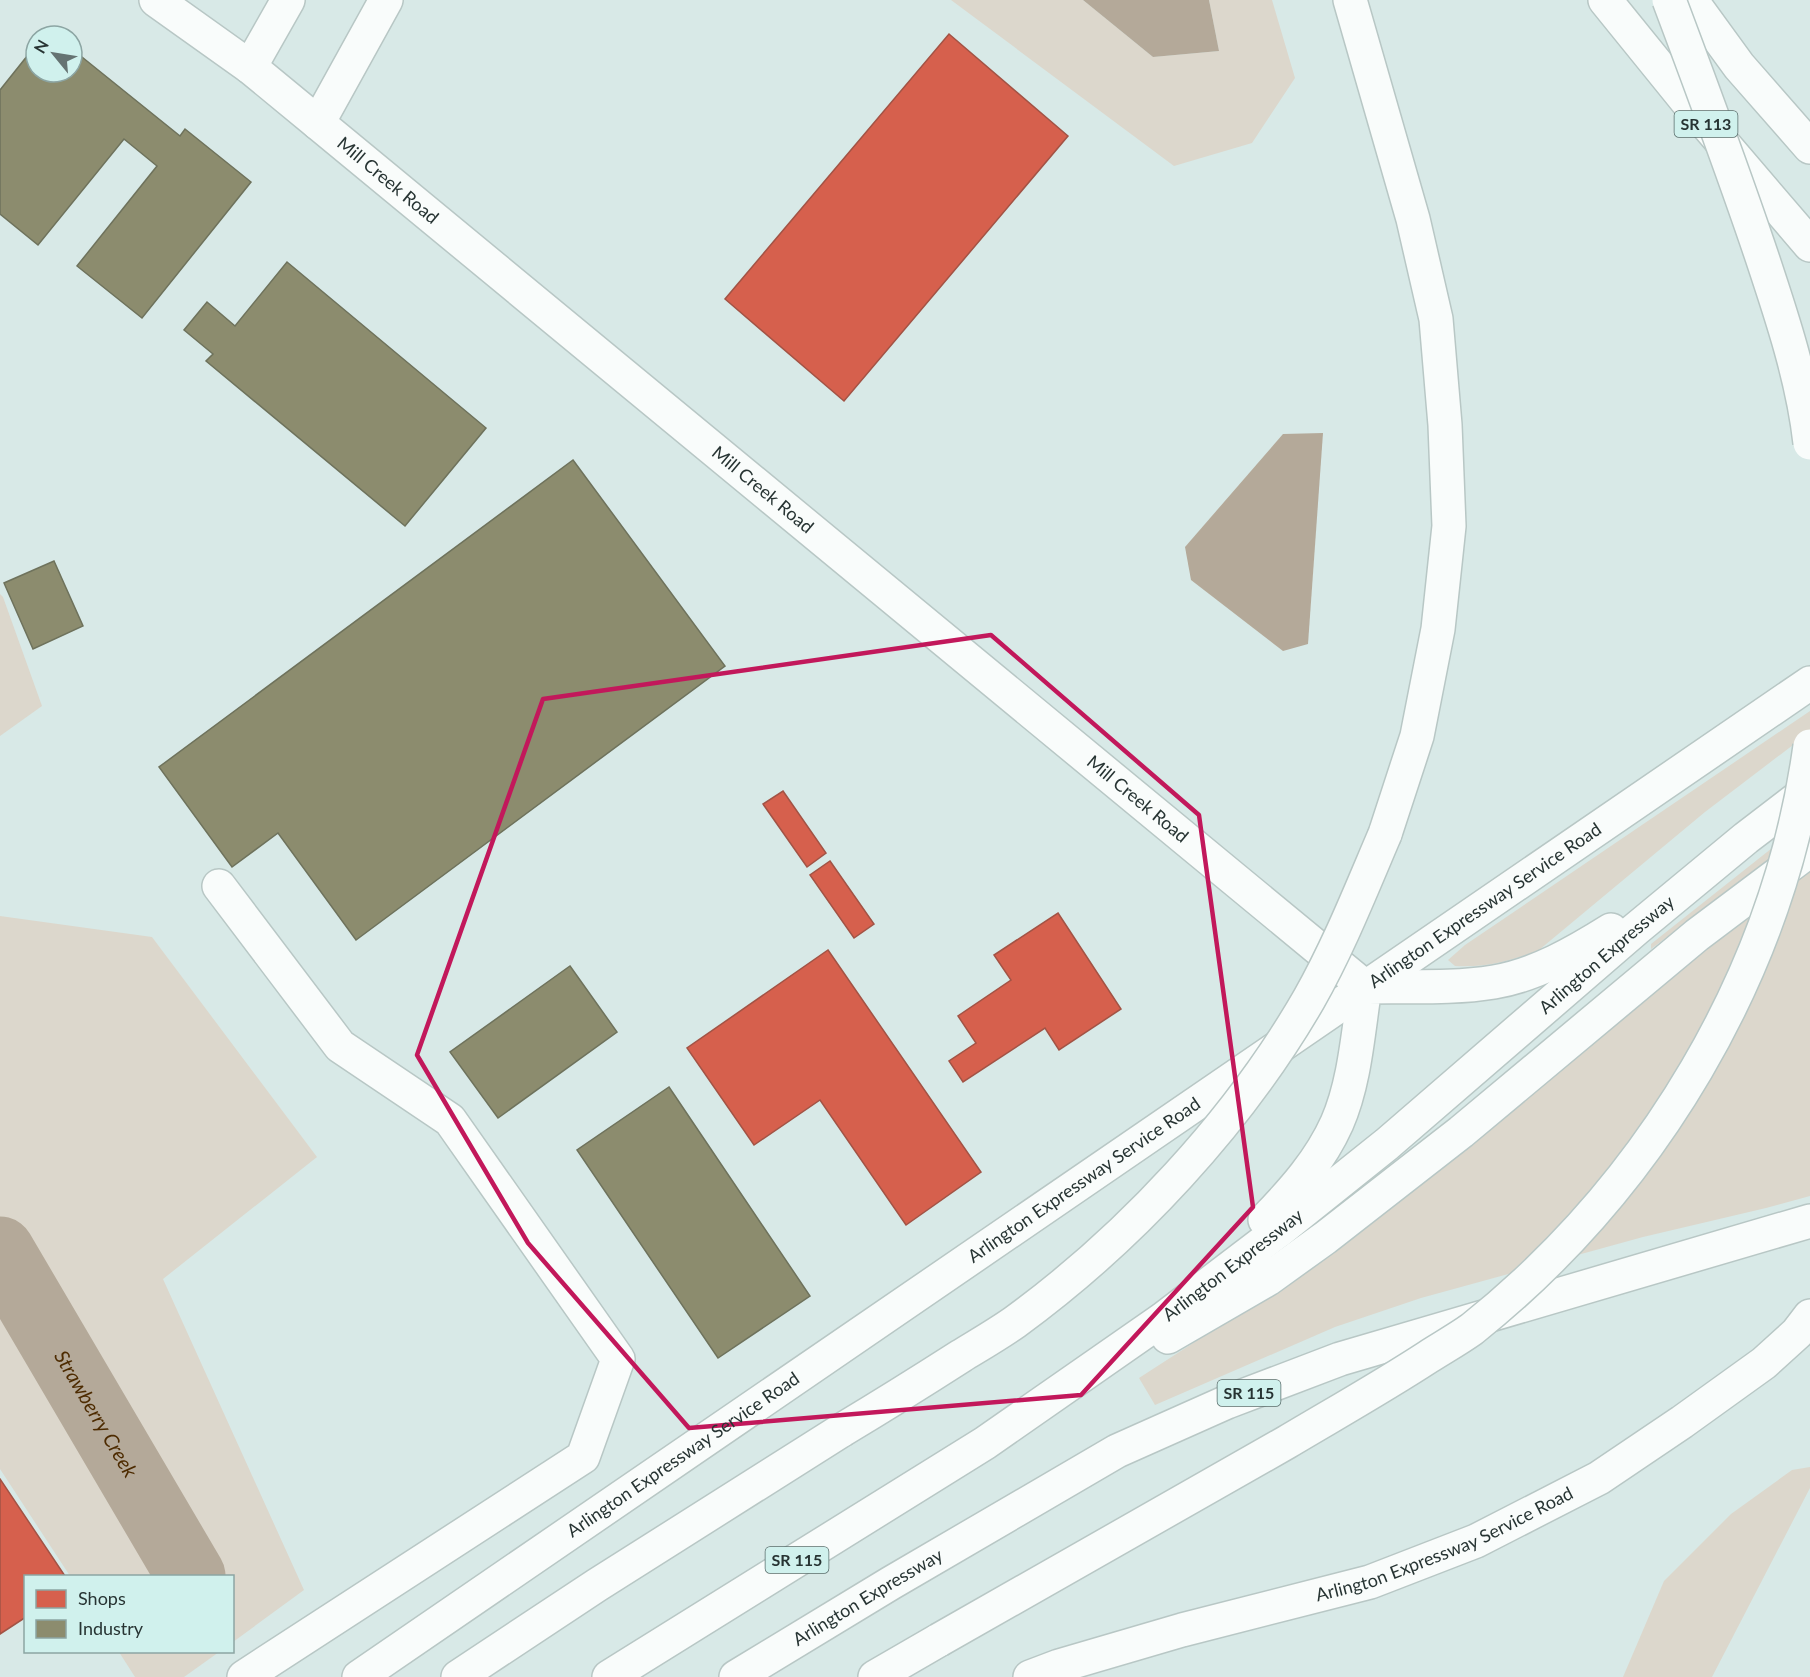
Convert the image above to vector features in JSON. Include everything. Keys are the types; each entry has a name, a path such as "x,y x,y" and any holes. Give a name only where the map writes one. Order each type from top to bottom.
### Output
{"main road":[{"name":"Mill Creek Road","path":"156,0 250,67 939,633 1365,987"},
{"path":"250,67 288,0"},
{"path":"318,123 386,0"},
{"path":"458,1677 597,1585 1014,1323 1072,1277 1150,1206 1225,1120 1269,1061 1303,1008 1340,939 1385,834 1417,736 1438,629 1449,526 1445,425 1436,319 1413,219 1350,0"},
{"name":"SR 113","path":"1605,0 1686,100 1810,245"},
{"path":"1669,0 1737,181 1769,279 1793,356 1810,443"},
{"path":"1691,0 1739,66 1810,147"},
{"name":"Arlington Expressway Service Road","path":"360,1677 1810,682"},
{"path":"875,1677 1390,1382 1470,1330 1561,1248 1609,1195 1652,1140 1701,1063 1744,975 1771,907 1791,840 1810,746"},
{"name":"Arlington Expressway","path":"609,1677 985,1443 1163,1319 1387,1144 1589,969 1746,838 1810,789"},
{"path":"1163,1319 1246,1240 1293,1191 1319,1155 1338,1121 1346,1095 1365,987 1484,984 1539,969 1596,940 1746,838"},
{"name":"SR 115","path":"985,1443 1278,1272 1434,1154 1697,935 1810,850"},
{"path":"219,886 340,1046 450,1120 618,1359 583,1457 260,1673"},
{"name":"Arlington Expressway","path":"736,1677 1117,1451 1227,1402 1340,1359 1810,1221"},
{"name":"Arlington Expressway Service Road","path":"1030,1677 1059,1666 1182,1630 1269,1610 1370,1582 1476,1541 1599,1478 1683,1422 1806,1329"}],"highlighted area":[{"path":"991,635 1199,815 1253,1207 1081,1395 689,1428 528,1243 417,1055 543,699"}],"shaded area":[{"path":"951,0 1083,0 1153,57 1219,51 1209,0 1272,0 1295,78 1252,143 1174,166"},
{"path":"1083,0 1209,0 1219,51 1153,57"},
{"path":"1323,433 1308,644 1283,651 1191,580 1185,547 1283,434"},
{"path":"0,594 42,706 0,736"},
{"path":"1810,711 1810,732 1705,812 1539,950 1487,965 1455,966 1448,960 1465,945"},
{"path":"1810,818 1810,835 1727,892 1651,949 1651,944"},
{"path":"1810,867 1810,1196 1643,1237 1421,1298 1335,1327 1155,1405 1139,1378 1252,1305 1628,1004"},
{"path":"0,916 152,937 317,1157 163,1279 304,1590 234,1641 234,1575 69,1575 0,1469"},
{"path":"1810,1467 1810,1488 1712,1677 1623,1677 1664,1581 1731,1514 1792,1470"},
{"path":"120,1653 218,1653 184,1677 135,1677"}],"building: Shops":[{"path":"949,34 1068,136 844,401 725,299"},
{"path":"783,791 826,853 807,867 763,804"},
{"path":"830,861 874,924 854,938 810,875"},
{"path":"1058,913 1121,1009 1059,1050 1045,1028 963,1082 949,1061 976,1043 958,1016 1011,980 994,955"},
{"path":"828,950 981,1172 906,1225 820,1100 754,1145 687,1048"},
{"path":"0,1479 64,1575 24,1575 24,1618 0,1634"}],"building: Industry":[{"path":"84,59 180,136 185,129 251,182 142,318 77,266 157,166 124,139 38,245 0,214 0,90 24,60 24,84 84,84"},
{"path":"287,262 486,428 405,526 206,361 213,354 184,330 207,302 235,326"},
{"path":"573,460 725,666 356,940 278,833 232,867 159,767"},
{"path":"54,561 83,626 33,649 4,583"},
{"path":"570,966 617,1032 498,1118 450,1052"},
{"path":"669,1087 810,1296 718,1358 577,1150"}],"waterway":[{"name":"Strawberry Creek","path":"0,1251 190,1575"}]}
